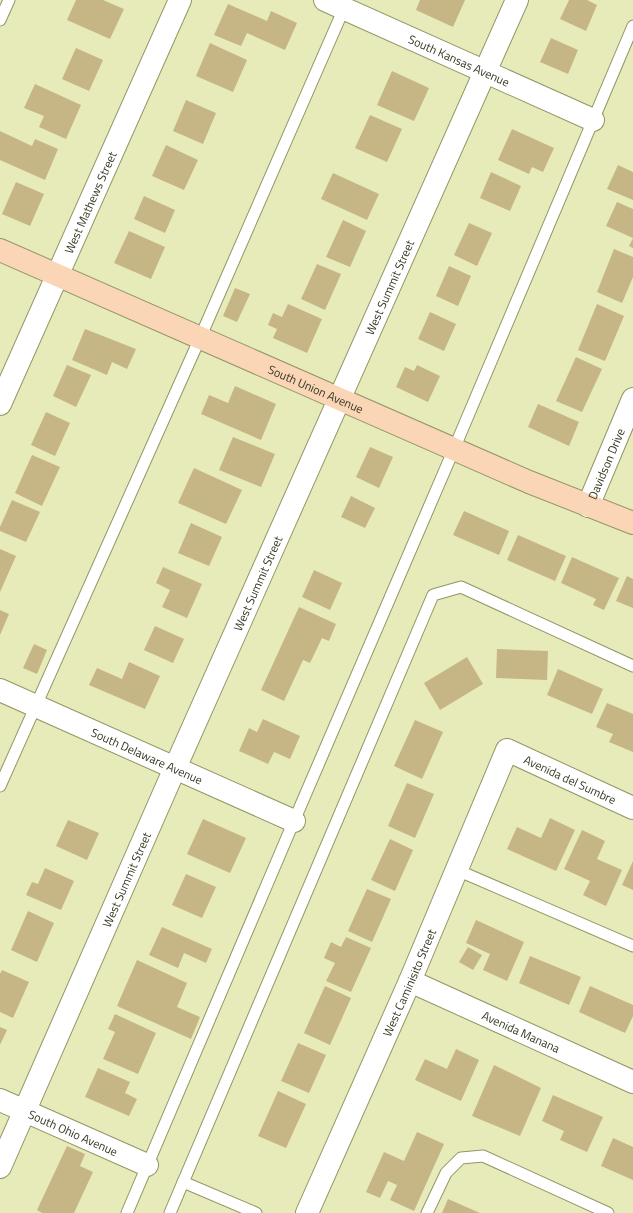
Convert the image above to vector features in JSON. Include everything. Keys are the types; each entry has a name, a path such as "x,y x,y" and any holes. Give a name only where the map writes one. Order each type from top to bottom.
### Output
{"main road":[{"name":"South Union Avenue","path":"0,250 529,482 633,523"}],"street":[{"name":"West Mathews Street","path":"0,404 180,0"},
{"name":"West Summit Street","path":"0,1167 175,768 517,0"},
{"name":"South Kansas Avenue","path":"339,3 485,72 593,120"},
{"name":"Davidson Drive","path":"588,506 633,399"},
{"name":"South Delaware Avenue","path":"0,690 294,821"},
{"name":"Avenida del Sumbre","path":"507,750 633,808"},
{"name":"West Caminisito Street","path":"313,1211 507,750"},
{"name":"Avenida Manana","path":"410,981 633,1082"},
{"name":"South Ohio Avenue","path":"0,1100 147,1165"}],"lane":[{"path":"0,20 9,0"},
{"path":"0,786 200,338 339,3"},
{"path":"127,1213 454,449 633,26"},
{"path":"170,1213 433,595 461,587 633,666"},
{"path":"457,870 633,946"},
{"path":"427,1213 446,1172 461,1158 483,1156 608,1213"},
{"path":"183,1182 256,1213"}],"building":[{"path":"76,0 103,0 124,9 110,39 67,20"},
{"path":"420,0 465,0 453,27 416,10"},
{"path":"569,0 587,0 597,5 586,31 560,19"},
{"path":"228,4 267,21 271,11 297,23 285,50 247,33 241,46 214,35"},
{"path":"551,38 578,50 568,74 540,62"},
{"path":"210,43 247,60 233,92 196,76"},
{"path":"76,48 103,60 89,91 62,79"},
{"path":"392,71 429,88 414,121 377,105"},
{"path":"35,84 81,105 66,139 39,127 44,116 24,108"},
{"path":"186,100 216,113 203,144 173,131"},
{"path":"370,115 402,129 387,162 355,148"},
{"path":"512,129 554,148 543,172 532,167 529,174 498,160"},
{"path":"0,131 32,146 35,139 58,149 45,180 0,160"},
{"path":"166,145 198,160 184,190 152,176"},
{"path":"618,165 633,172 633,200 607,189"},
{"path":"491,172 521,186 510,211 480,198"},
{"path":"333,173 379,194 367,220 321,199"},
{"path":"16,182 44,194 30,226 2,214"},
{"path":"144,196 175,210 165,233 134,219"},
{"path":"617,202 633,209 633,238 606,226"},
{"path":"343,220 366,231 350,267 326,257"},
{"path":"469,223 492,233 477,266 454,255"},
{"path":"129,231 165,247 151,279 114,263"},
{"path":"633,238 633,248 629,246"},
{"path":"614,249 633,257 633,277 622,303 597,292"},
{"path":"317,264 341,274 325,310 301,299"},
{"path":"449,266 471,276 458,306 436,296"},
{"path":"235,288 250,294 237,322 223,316"},
{"path":"288,304 322,319 307,353 273,338 277,329 268,325 273,313 282,317"},
{"path":"597,304 624,316 605,361 578,350"},
{"path":"430,312 456,324 444,351 418,339"},
{"path":"85,329 136,349 127,369 112,362 107,375 72,360"},
{"path":"576,357 602,369 582,412 556,401"},
{"path":"67,365 91,375 76,407 53,396"},
{"path":"417,365 440,376 428,402 396,387 405,367 414,371"},
{"path":"235,386 276,404 261,440 201,414 209,395 228,403"},
{"path":"538,404 579,422 569,446 528,427"},
{"path":"46,412 70,423 55,456 31,445"},
{"path":"233,437 275,454 261,487 219,470"},
{"path":"370,447 393,457 379,488 356,477"},
{"path":"32,455 60,467 42,506 15,493"},
{"path":"194,468 242,490 226,524 178,503"},
{"path":"351,496 375,508 365,528 341,517"},
{"path":"12,500 40,512 26,542 0,531 0,527"},
{"path":"464,511 509,531 499,555 453,535"},
{"path":"191,523 222,537 209,566 178,553"},
{"path":"518,535 566,556 555,581 507,560"},
{"path":"0,549 16,556 0,592"},
{"path":"572,557 619,578 604,610 593,605 596,599 561,583"},
{"path":"163,567 202,584 187,618 162,607 170,590 156,583"},
{"path":"314,570 342,583 330,610 302,597"},
{"path":"627,576 633,579 633,608 616,601"},
{"path":"299,607 336,624 329,641 322,638 310,663 303,660 284,701 261,690"},
{"path":"0,610 9,614 0,635"},
{"path":"155,626 184,639 173,663 144,650"},
{"path":"34,644 47,650 37,674 23,668"},
{"path":"497,649 548,651 547,680 496,678"},
{"path":"467,657 483,684 440,710 424,683"},
{"path":"129,662 160,676 145,709 89,685 97,668 122,679"},
{"path":"558,669 603,689 592,714 547,695"},
{"path":"607,703 633,714 633,752 609,742 613,734 596,727"},
{"path":"263,719 300,736 290,759 274,752 268,764 239,751 249,728 257,732"},
{"path":"415,720 443,732 422,779 394,766"},
{"path":"407,783 434,794 415,838 388,826"},
{"path":"550,818 575,830 556,871 507,849 517,827 541,838"},
{"path":"203,819 246,838 230,873 187,854"},
{"path":"68,820 99,833 87,860 56,846"},
{"path":"582,830 605,841 597,859 622,870 606,906 583,895 590,881 564,869"},
{"path":"390,839 413,850 395,891 371,880"},
{"path":"633,861 633,890 622,885"},
{"path":"45,868 74,881 61,910 26,895 32,882 38,884"},
{"path":"186,874 216,887 202,918 172,905"},
{"path":"367,889 391,899 372,942 348,931"},
{"path":"28,911 54,923 37,962 11,950"},
{"path":"476,920 524,942 507,981 483,970 490,954 466,943"},
{"path":"162,927 212,949 206,963 184,953 178,968 149,955"},
{"path":"346,937 371,948 351,992 326,981 335,963 324,958 331,942 341,947"},
{"path":"468,947 482,955 473,970 459,962"},
{"path":"530,956 581,977 569,1005 519,983"},
{"path":"137,960 187,983 177,1007 200,1017 191,1039 117,1006"},
{"path":"2,970 29,982 13,1018 0,1012 0,974"},
{"path":"325,986 351,998 330,1045 304,1033"},
{"path":"590,986 633,1005 633,1016 625,1033 579,1012"},
{"path":"115,1014 156,1033 138,1074 103,1059 115,1032 108,1029"},
{"path":"0,1027 7,1030 0,1045"},
{"path":"298,1043 326,1055 309,1093 281,1081"},
{"path":"456,1049 479,1060 461,1101 415,1080 425,1059 447,1069"},
{"path":"494,1065 541,1088 520,1136 472,1116"},
{"path":"98,1068 130,1082 125,1093 137,1099 129,1116 85,1097"},
{"path":"278,1091 306,1104 286,1148 258,1136"},
{"path":"553,1095 603,1117 587,1152 560,1140 564,1131 542,1121"},
{"path":"417,1132 444,1144 414,1211 390,1200 397,1185 388,1181 380,1198 366,1192 384,1152 404,1161"},
{"path":"613,1138 633,1147 633,1180 601,1166"},
{"path":"67,1146 85,1154 80,1166 93,1172 74,1213 42,1213 37,1210"},
{"path":"448,1199 480,1213 442,1213"}]}
